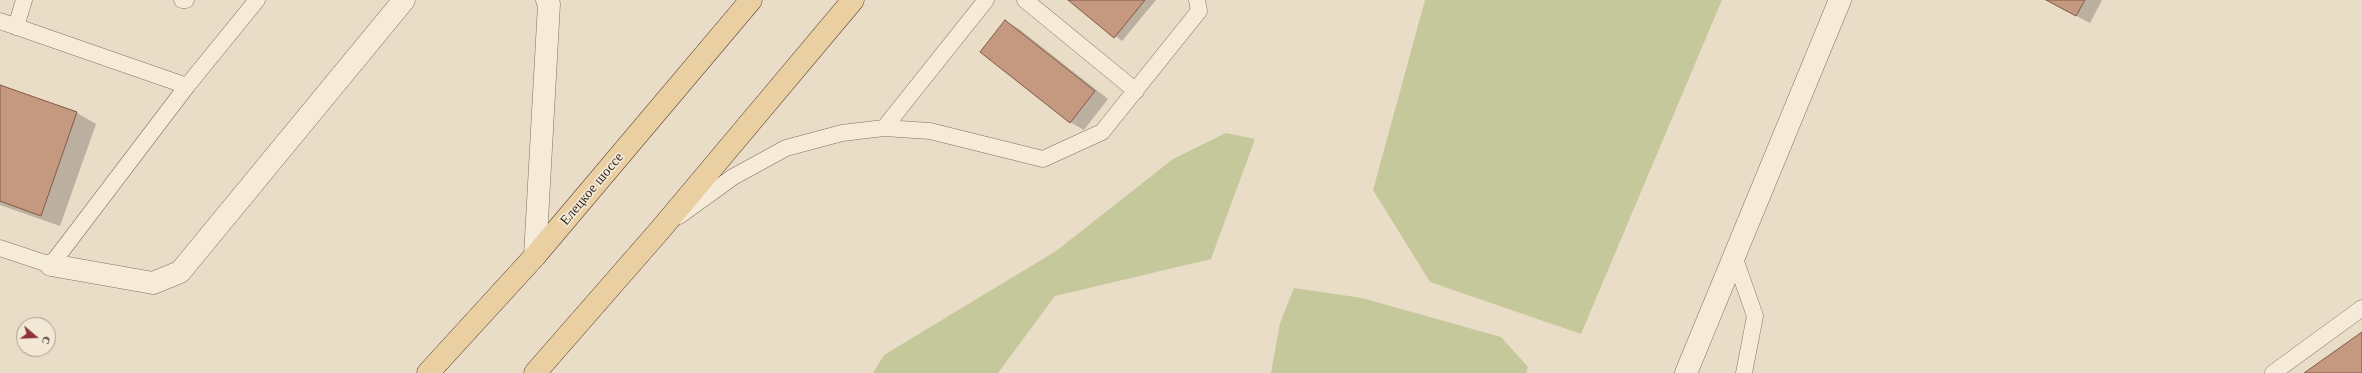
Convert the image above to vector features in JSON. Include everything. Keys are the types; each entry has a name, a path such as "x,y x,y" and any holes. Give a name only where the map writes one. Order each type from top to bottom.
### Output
{"main road":[{"name":"Елецкое шоссе","path":"428,373 535,256 751,0"},
{"path":"535,373 660,230 853,0"}],"street":[{"path":"51,265 154,283 180,272 404,0"},
{"path":"1686,373 1840,0"},
{"path":"535,256 549,1"}],"lane":[{"path":"16,27 24,0"},
{"path":"0,248 51,265 187,86 258,0"},
{"path":"884,128 986,0"},
{"path":"1025,0 1136,91"},
{"path":"660,230 733,177 786,148 842,133 884,128 930,131 1043,159 1102,132 1199,11 1197,0"},
{"path":"0,21 187,86"},
{"path":"1734,256 1755,316 1744,373"},
{"path":"2273,373 2362,308"}],"green space":[{"path":"1425,0 1722,0 1581,334 1430,282 1373,190"},
{"path":"1226,133 1255,139 1211,259 1055,296 998,373 873,373 884,355 1056,251 1173,159"},
{"path":"1294,288 1362,298 1501,337 1528,367 1526,373 1271,373 1280,323"}],"building":[{"path":"1068,0 1145,0 1114,38"},
{"path":"2046,0 2085,0 2076,16"},
{"path":"1005,20 1095,91 1070,123 980,52"},
{"path":"0,85 77,112 41,216 0,201"},
{"path":"2362,332 2362,373 2304,373"}]}
